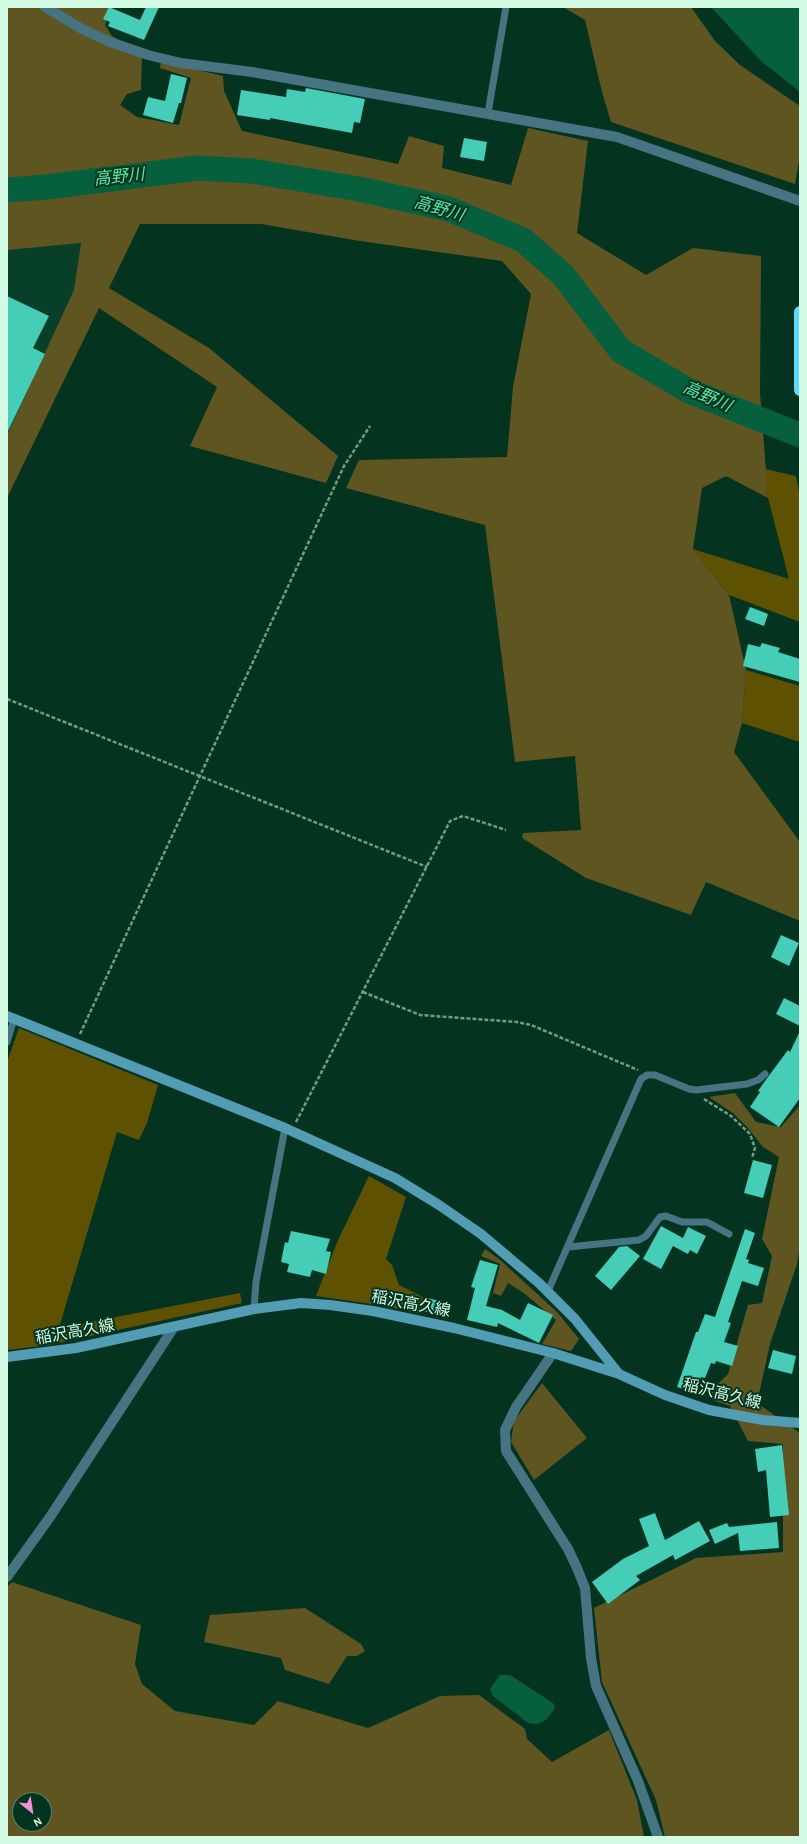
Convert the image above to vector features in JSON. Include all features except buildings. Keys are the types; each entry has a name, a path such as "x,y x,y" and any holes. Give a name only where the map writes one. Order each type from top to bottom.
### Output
{"highway":[{"path":"800,312 800,390"}],"main road":[{"path":"11,1017 288,1130 395,1178 440,1205 481,1234 548,1291 575,1318 619,1374"},
{"name":"稲沢高久線","path":"7,1357 76,1348 254,1309 301,1303 330,1305 373,1311 454,1328 553,1353 619,1374 665,1395 709,1410 763,1420 800,1424"}],"street":[{"path":"45,7 82,29 110,42 155,57 181,63 252,72 617,137 800,201"},
{"path":"7,1577 50,1517 174,1327"},
{"path":"553,1353 516,1407 505,1430 506,1451 568,1549 577,1568 584,1588 591,1658 596,1686 638,1781 658,1837"}],"lane":[{"path":"488,113 506,7"},
{"path":"7,1042 11,1017"},
{"path":"548,1291 641,1079 647,1075 655,1075 689,1089 710,1089 747,1084 758,1080 765,1074"},
{"path":"254,1309 256,1282 288,1130"},
{"path":"568,1247 639,1240 646,1236 660,1218 666,1216 682,1222 707,1222 729,1234"}],"path":[{"path":"75,1043 344,466 370,426"},
{"path":"7,699 427,868"},
{"path":"288,1130 363,992 450,821 463,816 506,830"},
{"path":"363,992 420,1015 531,1024 647,1075"},
{"path":"689,1089 731,1116 750,1134 755,1148 752,1158"}],"shaded area":[{"path":"7,7 111,7 105,25 112,36 142,54 141,90 127,94 120,105 137,117 179,125 191,78 160,68 161,61 223,76 224,91 242,131 398,164 409,136 444,146 442,168 511,185 528,128 588,141 577,233 646,275 693,248 761,256 760,392 768,498 726,476 702,488 693,549 729,595 746,670 742,723 734,752 800,842 800,921 706,882 691,915 586,878 522,838 523,833 581,830 575,756 515,762 485,525 346,488 359,460 507,457 513,387 531,294 502,261 360,241 261,224 140,224 109,288 209,348 338,456 326,483 190,446 217,387 99,308 7,498 7,435 74,290 81,243 7,250"},
{"path":"563,7 691,7 715,41 740,65 800,106 800,155 795,184 611,122 602,92 585,20"},
{"path":"711,7 800,7 800,92 761,61"},
{"path":"7,237 85,239 81,303 7,459"},
{"path":"765,469 796,476 800,497 800,622 729,595 693,549 789,579 768,498"},
{"path":"746,670 800,686 800,742 742,723"},
{"path":"19,1028 158,1085 147,1123 139,1140 117,1132 59,1328 240,1293 242,1303 49,1345 7,1350 7,1062"},
{"path":"735,1093 756,1122 781,1127 800,1105 800,1244 797,1264 770,1344 757,1403 800,1433 800,1837 665,1837 656,1800 602,1682 594,1608 696,1558 783,1552 783,1444 748,1441 730,1406 712,1400 712,1390 728,1374 748,1305 762,1303 772,1256 762,1239 779,1157 763,1147 747,1127 733,1113 709,1097"},
{"path":"369,1176 406,1197 386,1259 392,1265 399,1285 423,1297 420,1314 386,1306 316,1296 338,1240"},
{"path":"485,1249 499,1259 557,1312 579,1339 571,1351 542,1344 556,1320 525,1294 508,1283 501,1296 493,1293 500,1264 481,1256"},
{"path":"542,1383 587,1438 534,1480 511,1442 514,1421"},
{"path":"12,1582 141,1625 135,1664 142,1684 175,1711 254,1725 278,1701 368,1728 440,1696 479,1695 525,1729 527,1739 552,1762 609,1730 637,1800 644,1837 7,1837 7,1587"},
{"path":"305,1608 361,1644 365,1651 357,1656 347,1656 329,1684 285,1670 281,1658 204,1642 210,1615"},
{"path":"500,1675 510,1675 553,1703 555,1708 547,1719 538,1724 528,1723 493,1696 490,1689"}],"waterway":[{"name":"高野川","path":"7,190 47,187 197,168 252,171 359,189 449,209 523,240 563,275 621,351 689,391 800,435"}]}
